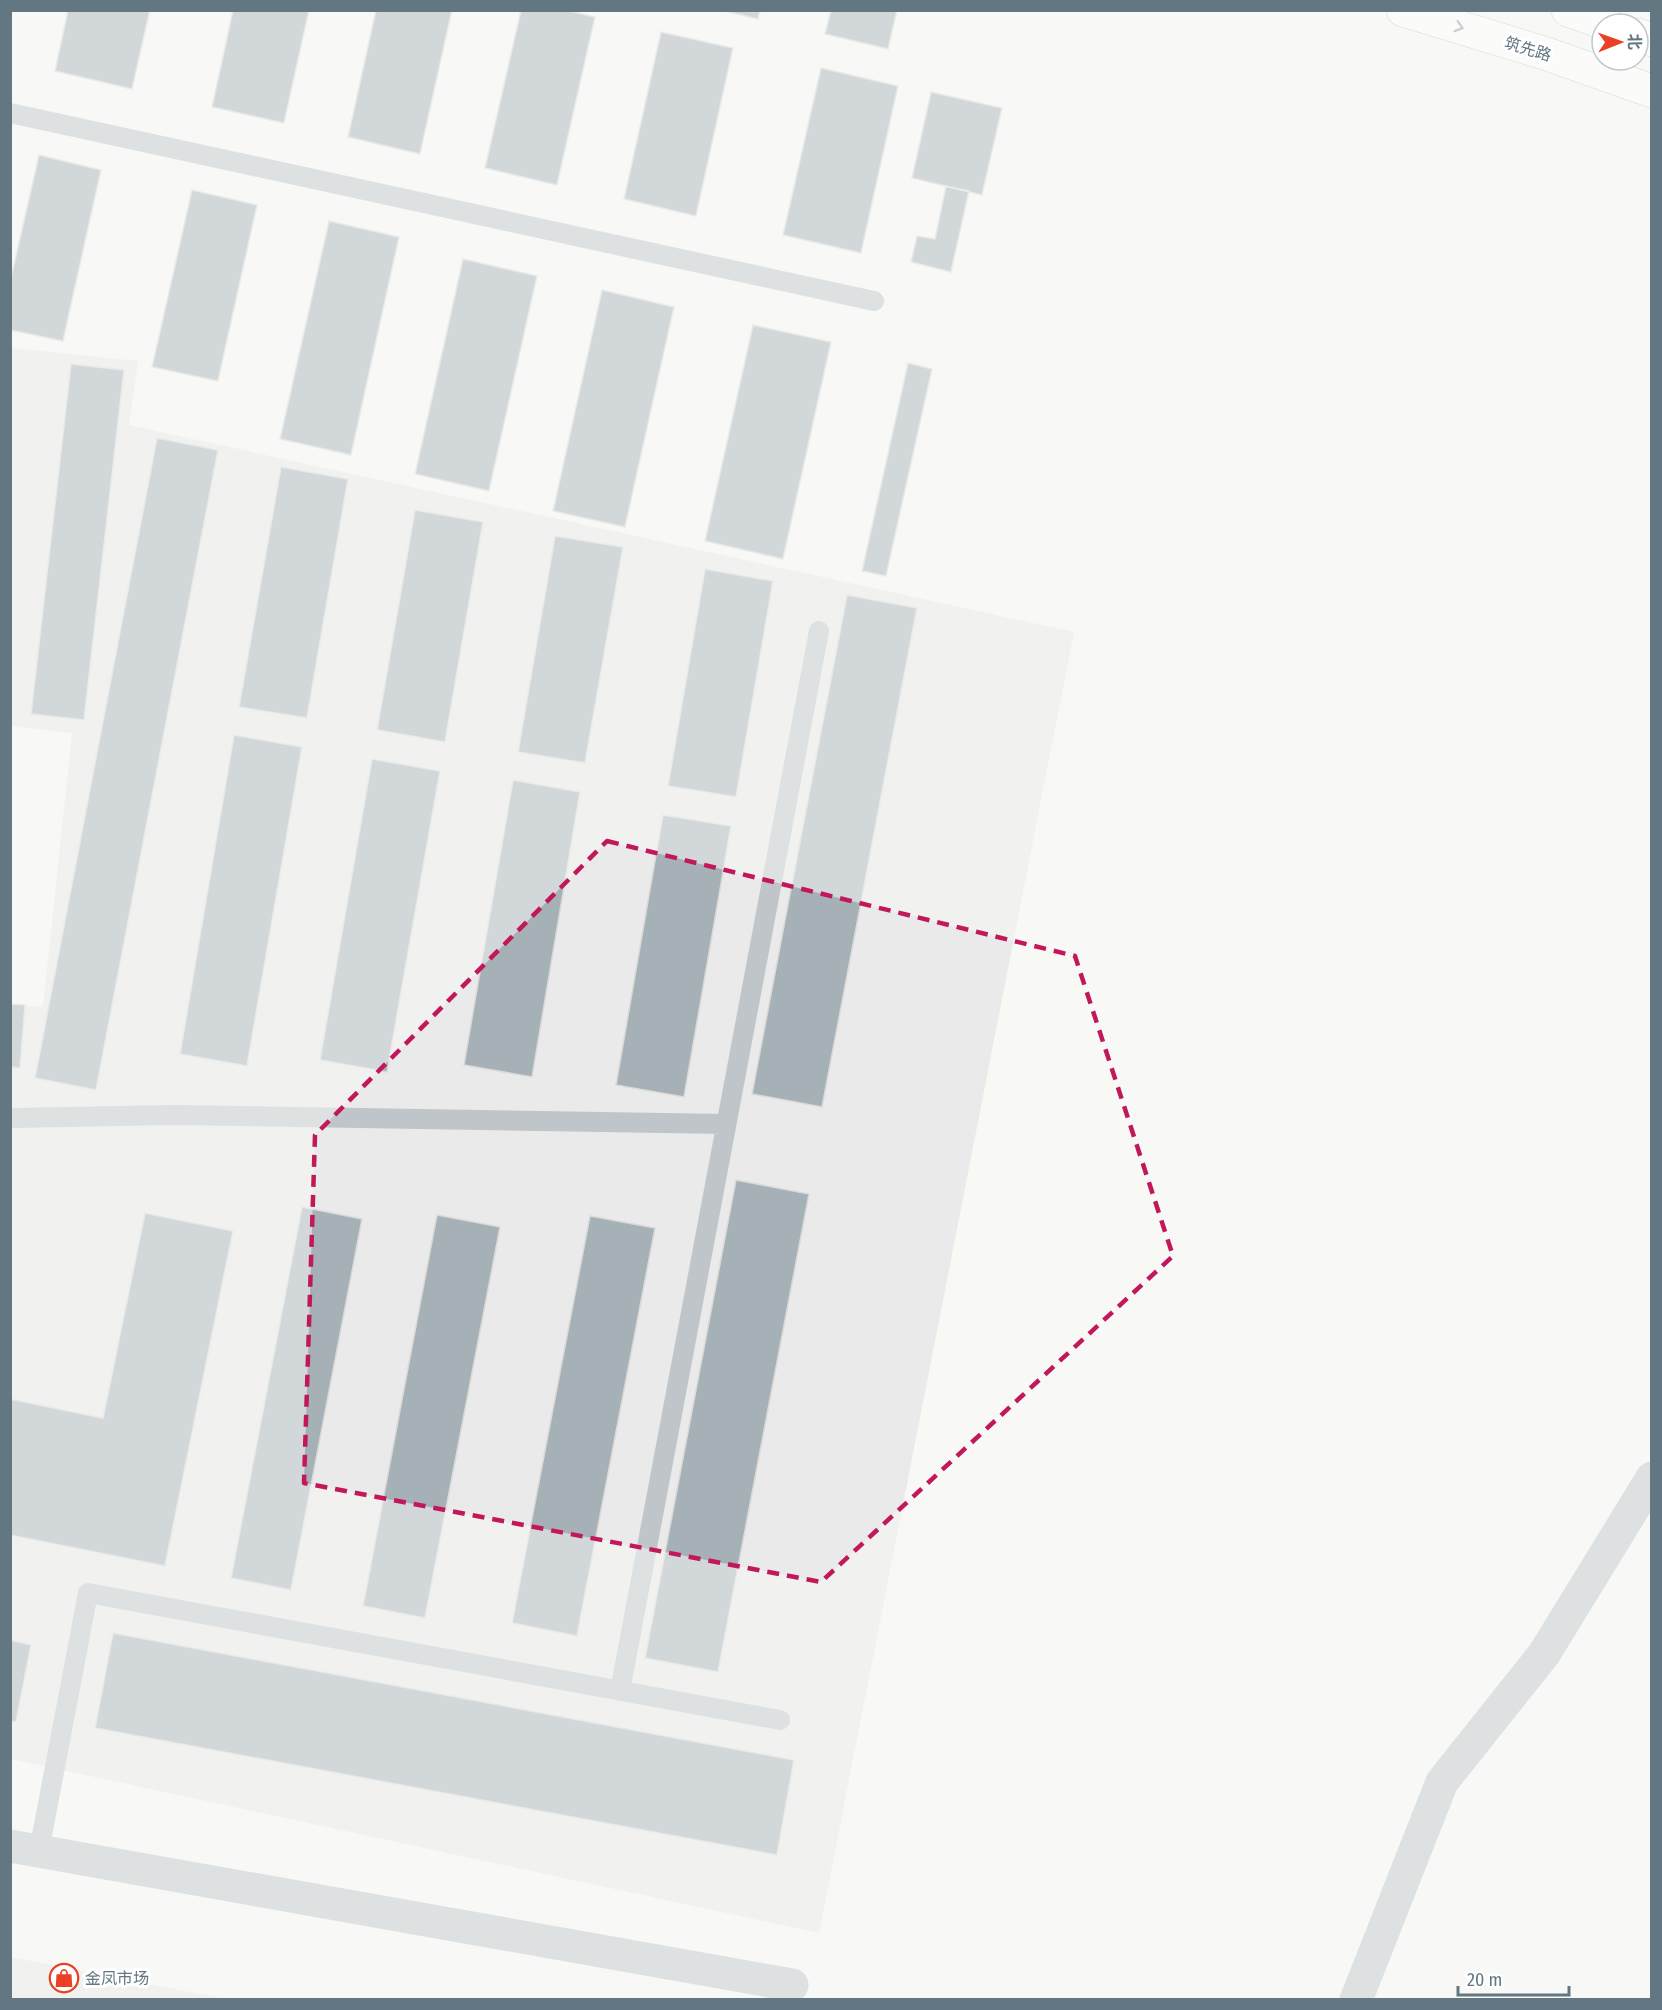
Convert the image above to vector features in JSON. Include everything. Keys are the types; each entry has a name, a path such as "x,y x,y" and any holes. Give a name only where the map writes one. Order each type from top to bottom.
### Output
{"street":[{"name":"筑先路","path":"1403,10 1544,53 1652,91"},
{"path":"1569,10 1590,18"},
{"path":"1356,2000 1442,1782 1544,1654 1652,1478"},
{"path":"18,1851 792,1985"}],"lane":[{"path":"10,113 874,301"},
{"path":"620,1691 819,631"},
{"path":"10,1118 172,1114 726,1124"},
{"path":"18,1851 88,1593 780,1720"}],"highlighted area":[{"path":"607,841 1075,956 1173,1256 821,1582 304,1483 315,1135"}],"shaded area":[{"path":"11,348 138,361 129,425 1074,632 819,1933 11,1759 11,1004 43,1007 72,733 11,726"},
{"name":"金凤市场","path":"11,1957 226,1999 11,1999"}],"building":[{"path":"68,10 150,10 132,89 55,71"},
{"path":"233,10 309,10 284,123 212,107"},
{"path":"376,10 452,10 420,154 348,137"},
{"path":"521,10 565,10 595,17 557,185 485,168"},
{"path":"720,10 760,10 758,19"},
{"path":"831,10 897,10 888,49 825,34"},
{"path":"661,32 733,48 696,216 624,199"},
{"path":"821,68 898,86 861,253 783,235"},
{"path":"931,92 1002,108 982,195 912,178"},
{"path":"39,155 101,170 63,341 10,330 10,282"},
{"path":"946,186 969,191 951,272 911,262 917,236 935,239"},
{"path":"192,190 257,205 218,381 152,367"},
{"path":"329,221 399,237 351,455 280,439"},
{"path":"463,259 537,276 489,491 415,474"},
{"path":"602,290 674,307 625,527 553,511"},
{"path":"753,325 831,342 783,559 705,541"},
{"path":"908,363 932,369 886,576 862,571"},
{"path":"71,364 124,370 84,720 31,714"},
{"path":"157,438 218,450 96,1090 35,1078"},
{"path":"281,467 348,479 307,718 239,707"},
{"path":"415,510 483,522 445,742 377,730"},
{"path":"555,536 623,547 585,763 518,752"},
{"path":"705,569 773,581 736,797 668,786"},
{"path":"847,595 917,608 822,1107 752,1094"},
{"path":"234,735 302,747 247,1066 180,1054"},
{"path":"372,759 440,771 387,1072 320,1060"},
{"path":"513,780 580,792 532,1077 464,1065"},
{"path":"663,815 731,826 684,1097 616,1085"},
{"path":"10,1004 25,1005 20,1068 10,1067"},
{"path":"736,1180 809,1194 718,1672 645,1658"},
{"path":"302,1207 362,1219 291,1590 231,1578"},
{"path":"145,1213 233,1231 165,1566 10,1535 10,1399 103,1418"},
{"path":"437,1215 500,1227 425,1618 363,1606"},
{"path":"590,1216 655,1228 577,1636 512,1623"},
{"path":"113,1633 794,1760 777,1855 95,1728"},
{"path":"10,1640 31,1645 16,1722 10,1721"}],"place":[{"name":"金凤市场","path":"64,1978"}]}
